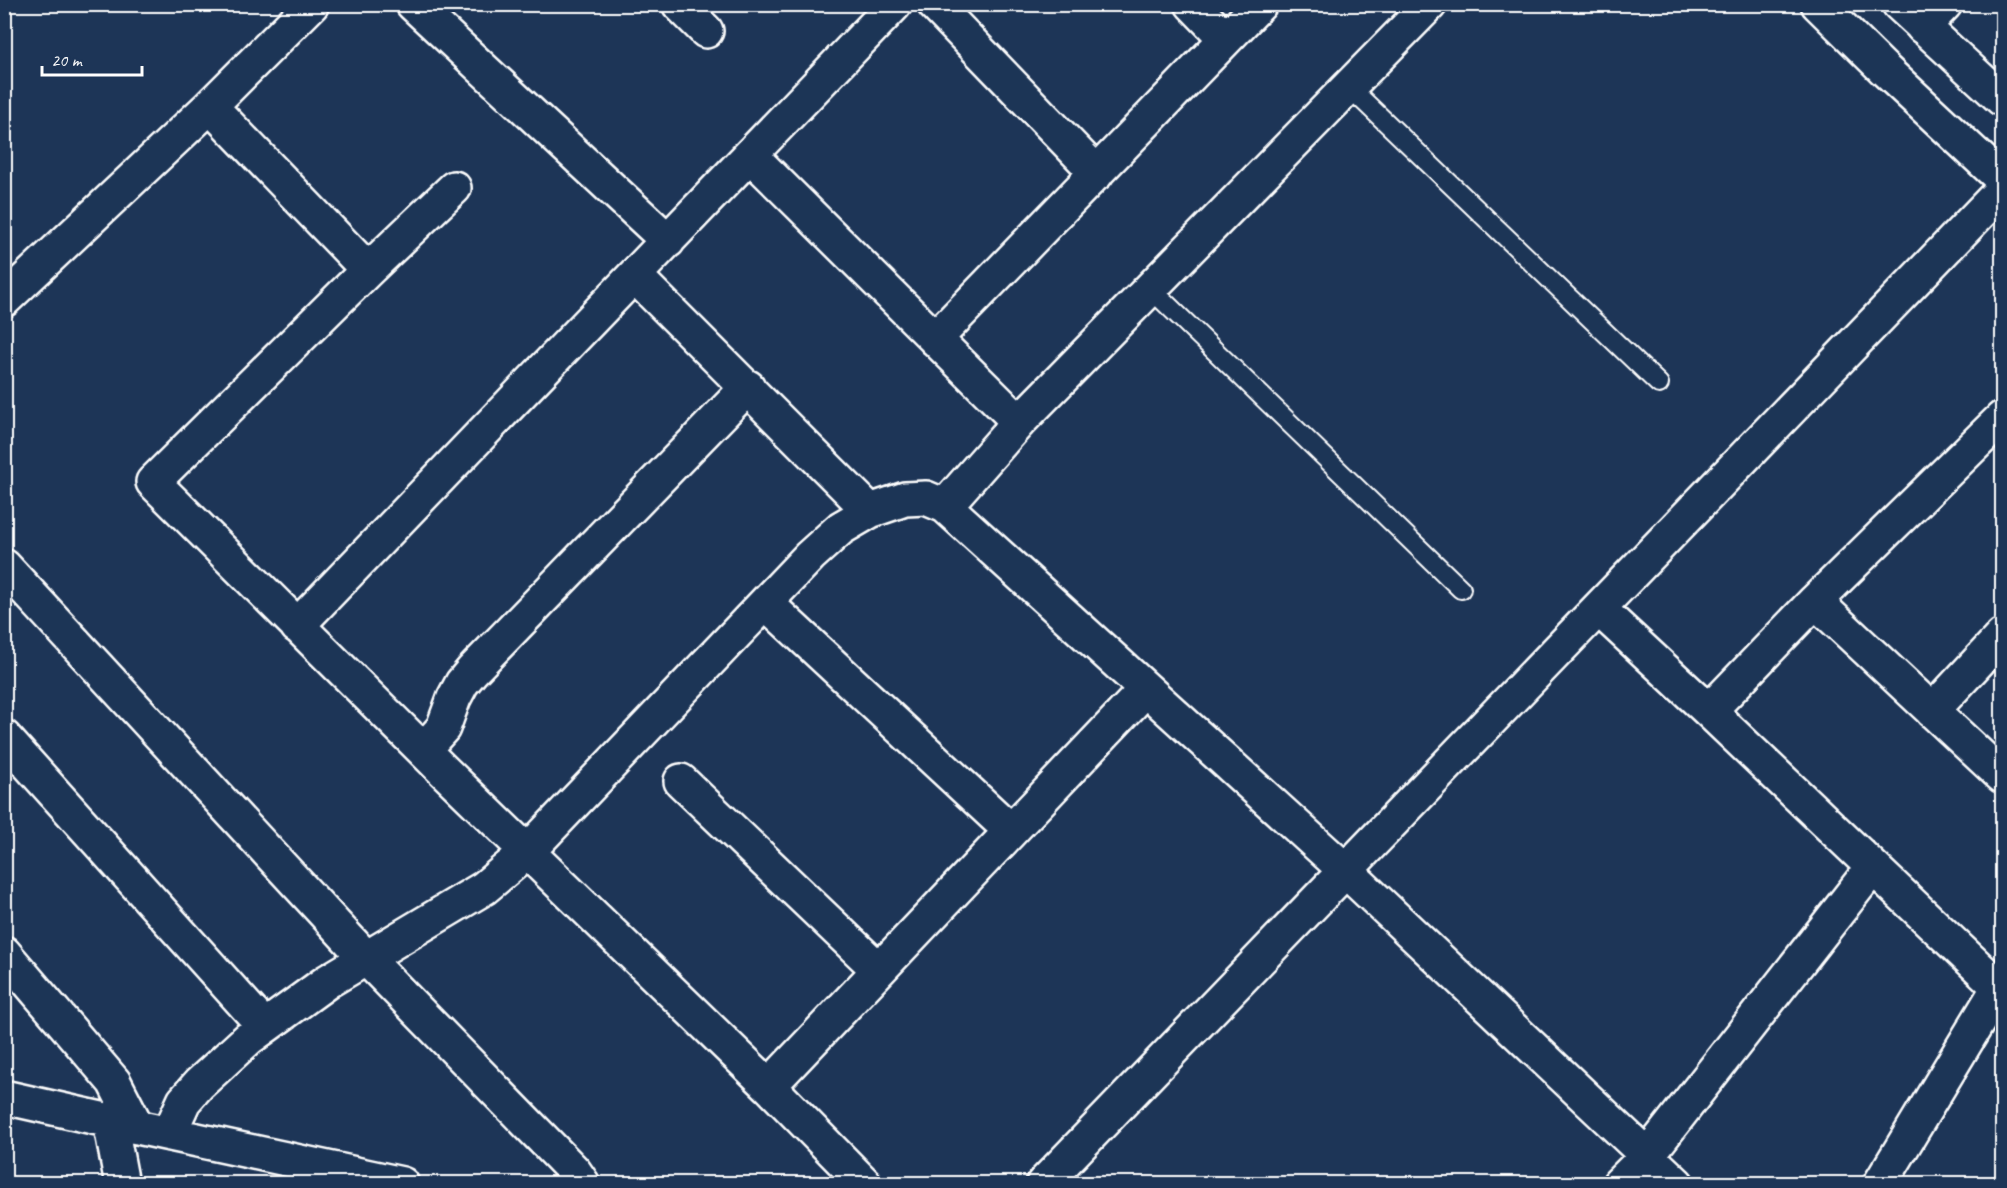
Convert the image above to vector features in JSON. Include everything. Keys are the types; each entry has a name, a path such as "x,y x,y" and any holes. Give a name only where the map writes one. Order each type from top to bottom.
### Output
{"street":[{"path":"4,300 210,106 312,4"},
{"path":"413,4 575,152 668,241"},
{"path":"679,4 706,31"},
{"path":"297,626 895,4"},
{"path":"934,4 1096,173"},
{"path":"1192,4 1226,39"},
{"path":"935,339 1260,4"},
{"path":"945,506 1018,422 1430,4"},
{"path":"1818,4 1884,69 2002,178"},
{"path":"1899,4 1934,16 2002,99"},
{"path":"210,106 368,270"},
{"path":"750,155 1018,422"},
{"path":"454,188 153,482 527,852 769,1086 865,1184"},
{"path":"1043,1184 2002,190"},
{"path":"634,276 870,511"},
{"path":"423,750 443,728 453,698 472,671 748,387"},
{"path":"1709,711 1815,601 2002,418"},
{"path":"169,1134 184,1101 199,1084 264,1026 328,981 484,888 527,852 810,556 841,528 870,511 905,499 926,498 945,506 1345,870 1677,1184"},
{"path":"4,566 366,958 568,1165 583,1184"},
{"path":"1815,601 2002,776"},
{"path":"766,603 1011,831"},
{"path":"1599,609 2001,985 1880,1184"},
{"path":"1932,711 2002,636"},
{"path":"769,1086 1146,689"},
{"path":"4,737 264,1026"},
{"path":"681,782 879,970"},
{"path":"1619,1184 1647,1156 1873,867"},
{"path":"4,954 114,1082 123,1124 122,1184"},
{"path":"4,1097 402,1184"}],"lane":[{"path":"1348,86 1659,384"},
{"path":"1150,288 1461,589"}]}
